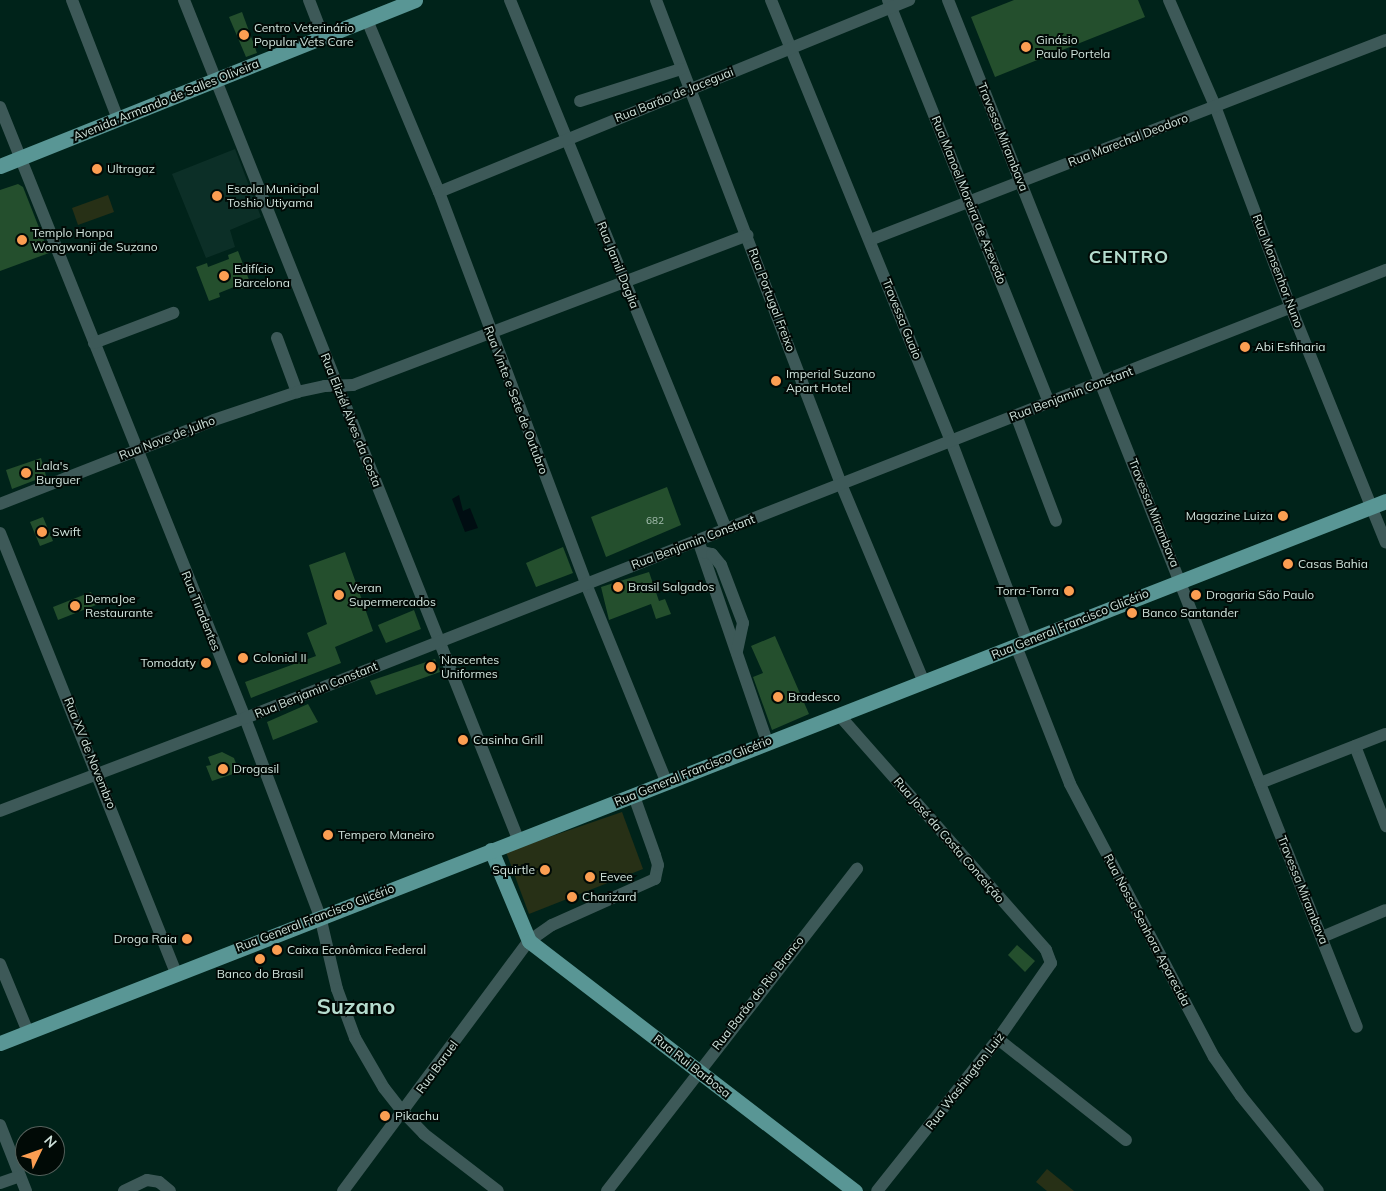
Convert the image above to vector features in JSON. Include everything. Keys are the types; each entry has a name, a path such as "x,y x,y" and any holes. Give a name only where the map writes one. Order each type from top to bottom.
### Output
{"main road":[{"name":"Avenida Armando de Salles Oliveira","path":"0,166 415,0"},
{"name":"Rua General Francisco Glicério","path":"0,1043 320,916 634,796 666,781 924,682 1180,579 1386,501"},
{"path":"491,850 530,941"},
{"name":"Rua Rui Barbosa","path":"530,941 855,1191"}],"street":[{"path":"72,0 118,119"},
{"name":"Rua Eliziél Alves da Costa","path":"184,0 437,641 518,839"},
{"path":"309,0 323,36"},
{"name":"Rua Jamil Daglia","path":"510,0 726,530"},
{"name":"Rua Portugal Freixo","path":"656,0 841,484 924,682"},
{"name":"Travessa Guaio","path":"771,0 951,441 1021,643"},
{"name":"Rua Barão de Jaceguai","path":"439,192 791,48 890,4 909,0"},
{"name":"Travessa Mirambava","path":"948,0 1180,579 1357,1028"},
{"name":"Rua Monsenhor Nuno","path":"1169,0 1215,106 1291,308 1386,543"},
{"name":"Rua Manoel Moreira de Azevedo","path":"890,4 1048,401"},
{"name":"Rua Vinte e Sete de Outubro","path":"367,20 439,192 586,584 666,781"},
{"name":"Rua Marechal Deodoro","path":"870,240 1386,40"},
{"path":"580,101 681,69"},
{"name":"Rua Tiradentes","path":"0,107 245,718 320,916 337,989 352,1031 368,1063 404,1112 424,1134 498,1191"},
{"name":"Rua Nove de Julho","path":"0,504 136,450 297,392 325,386 353,385 624,280 747,235"},
{"name":"Rua Benjamin Constant","path":"0,812 586,584 701,546 726,530 1048,401 1100,383 1386,270"},
{"path":"94,343 173,313"},
{"path":"276,338 297,392"},
{"path":"1016,415 1056,521"},
{"name":"Rua XV de Novembro","path":"0,533 99,775 176,973"},
{"path":"701,546 712,554 721,566 743,623 737,652 766,742"},
{"name":"Rua Nossa Senhora Aparecida","path":"1021,643 1070,784 1206,1043 1241,1096 1318,1191"},
{"name":"Rua José da Costa Conceição","path":"839,715 1046,950 1052,963 1049,968"},
{"path":"1260,784 1386,734"},
{"path":"1355,746 1386,826"},
{"name":"Rua Baruel","path":"343,1191 404,1112 530,941 552,925 655,879 658,866 634,796"},
{"name":"Rua Barão do Rio Branco","path":"607,1191 698,1070 856,869"},
{"path":"1322,936 1386,910"},
{"path":"0,964 28,1032"},
{"name":"Rua Washington Luiz","path":"877,1191 998,1039 1049,968"},
{"path":"998,1039 1126,1140"},
{"path":"0,1125 15,1163"},
{"path":"0,1183 20,1176 26,1191"},
{"path":"124,1191 147,1180 159,1182 170,1191"}],"shaded area":[{"name":"Escola Municipal Toshio Utiyama","path":"235,149 261,217 230,230 235,247 206,258 172,174"},
{"path":"459,495 463,511 470,508 478,528 465,532 452,499"}],"green space":[{"path":"108,195 114,212 78,225 72,208"},
{"path":"622,812 643,869 529,914 506,852"},
{"path":"1047,1169 1074,1191 1047,1191 1036,1182"}],"building":[{"name":"Ginásio Paulo Portela","path":"1014,0 1138,0 1145,17 995,77 971,17"},
{"name":"Centro Veterinário Popular Vets Care","path":"242,12 257,53 246,57 229,17"},
{"name":"Templo Honpa Wongwanji de Suzano","path":"18,184 23,187 49,253 0,271 0,190"},
{"name":"Edifício Barcelona","path":"238,251 251,285 241,289 239,285 219,293 220,297 209,301 196,267 207,263 208,267 229,259 228,255"},
{"name":"Lala's Burguer","path":"41,458 46,476 12,489 6,470"},
{"path":"667,487 681,525 606,557 591,517"},
{"name":"Swift","path":"43,517 53,541 40,546 30,522"},
{"path":"563,547 573,573 536,587 526,563"},
{"name":"Veran Supermercados","path":"345,552 373,631 335,647 341,663 251,698 245,682 316,656 307,633 327,624 309,565"},
{"path":"649,572 659,601 665,599 671,614 656,619 651,604 609,620 601,587"},
{"name":"DemaJoe Restaurante","path":"91,592 96,605 58,620 53,607"},
{"path":"414,610 421,629 386,643 378,625"},
{"name":"Bradesco","path":"775,636 809,714 772,730 753,677 763,673 751,646"},
{"path":"435,659 440,672 376,695 370,681"},
{"path":"308,704 318,722 273,740 267,722"},
{"name":"Drogasil","path":"222,752 234,758 239,772 212,781 206,766 211,765 208,757"},
{"path":"1017,945 1035,961 1025,972 1008,955"}],"place":[{"name":"Centro Veterinário Popular Vets Care","path":"244,35"},
{"name":"Ginásio Paulo Portela","path":"1026,47"},
{"name":"Ultragaz","path":"97,169"},
{"name":"Escola Municipal Toshio Utiyama","path":"217,196"},
{"name":"Templo Honpa Wongwanji de Suzano","path":"22,240"},
{"name":"Edifício Barcelona","path":"224,276"},
{"name":"Abi Esfiharia","path":"1245,347"},
{"name":"Imperial Suzano Apart Hotel","path":"776,381"},
{"name":"Lala's Burguer","path":"26,473"},
{"name":"Magazine Luiza","path":"1283,516"},
{"name":"Swift","path":"42,532"},
{"name":"Casas Bahia","path":"1288,564"},
{"name":"Brasil Salgados","path":"618,587"},
{"name":"Torra-Torra","path":"1069,591"},
{"name":"Veran Supermercados","path":"339,595"},
{"name":"Drogaria São Paulo","path":"1196,595"},
{"name":"DemaJoe Restaurante","path":"75,606"},
{"name":"Banco Santander","path":"1132,613"},
{"name":"Colonial II","path":"243,658"},
{"name":"Tomodaty","path":"206,663"},
{"name":"Nascentes Uniformes","path":"431,667"},
{"name":"Bradesco","path":"778,697"},
{"name":"Casinha Grill","path":"463,740"},
{"name":"Drogasil","path":"223,769"},
{"name":"Tempero Maneiro","path":"328,835"},
{"name":"Squirtle","path":"545,870"},
{"name":"Eevee","path":"590,877"},
{"name":"Charizard","path":"572,897"},
{"name":"Droga Raia","path":"187,939"},
{"name":"Caixa Econômica Federal","path":"277,950"},
{"name":"Banco do Brasil","path":"260,959"},
{"name":"Pikachu","path":"385,1116"}],"district":[{"name":"CENTRO","path":"1129,257"},
{"name":"Suzano","path":"356,1007"}]}
